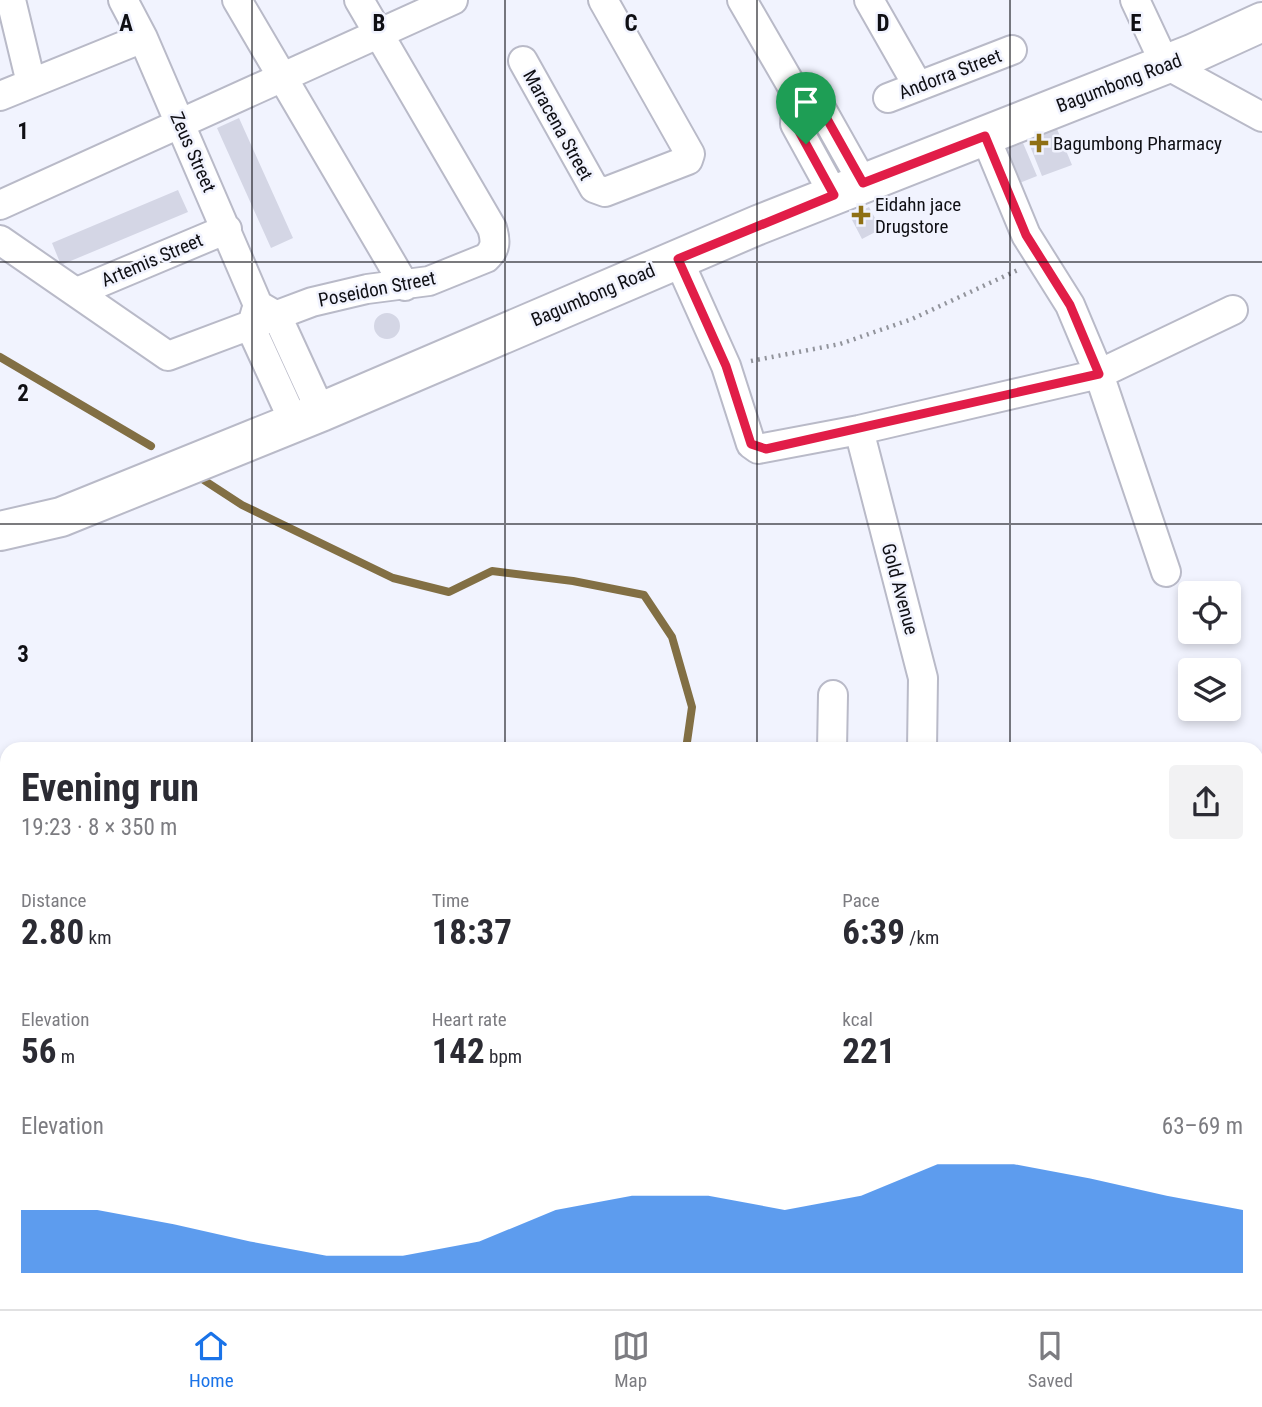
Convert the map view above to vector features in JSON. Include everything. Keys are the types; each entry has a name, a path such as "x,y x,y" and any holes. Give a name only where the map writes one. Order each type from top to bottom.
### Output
{"main road":[{"name":"Bagumbong Road","path":"0,531 61,517 307,417 678,259 1165,64 1262,22"}],"street":[{"path":"11,0 31,83"},
{"name":"Zeus Street","path":"123,0 143,38 307,417"},
{"path":"237,0 405,286"},
{"path":"359,0 379,34"},
{"name":"Maracena Street","path":"523,61 594,188 605,192 682,164 690,154 603,0"},
{"path":"742,0 797,95 795,124 848,189"},
{"path":"869,0 918,86"},
{"path":"1135,0 1165,64 1262,117"},
{"path":"0,205 443,5"},
{"name":"Poseidon Street","path":"76,292 165,355 173,356 262,316 338,295 405,286 450,274 493,253 495,244 492,228 379,34"},
{"path":"0,96 143,38"},
{"name":"Andorra Street","path":"888,98 1012,50"},
{"path":"985,136 1040,260 1070,305 1099,374 1166,572"},
{"name":"Artemis Street","path":"76,292 227,229"},
{"path":"0,240 76,292"},
{"path":"678,259 726,366 751,444 758,449 859,430 1099,374 1233,310"},
{"name":"Gold Avenue","path":"859,430 924,682 922,742"},
{"path":"832,742 833,695"}],"path":[{"path":"726,366 840,344 912,319 1040,260"}],"building":[{"path":"239,118 293,238 271,248 217,128"},
{"path":"1057,129 1072,165 1042,176 1028,141"},
{"path":"1023,143 1037,176 1017,184 1003,151"},
{"path":"178,190 188,212 61,265 52,243"},
{"path":"869,207 881,229 862,239 850,216"},
{"path":"387,313 396,317 400,326 396,335 387,339 378,335 374,326 378,317"}],"waterway":[{"path":"0,357 151,446"},
{"path":"196,475 242,505 393,578 449,592 492,571 573,581 644,595 672,637 692,707 687,742"}],"place":[{"name":"Bagumbong Pharmacy","path":"1039,143"},
{"name":"Eidahn jace Drugstore","path":"861,215"}],"route":[{"path":"797,95 822,110 863,183 985,136 1026,235 1070,305 1099,374 766,449 758,449 751,444 726,366 678,259 834,195 806,144 795,124 797,95"}]}
